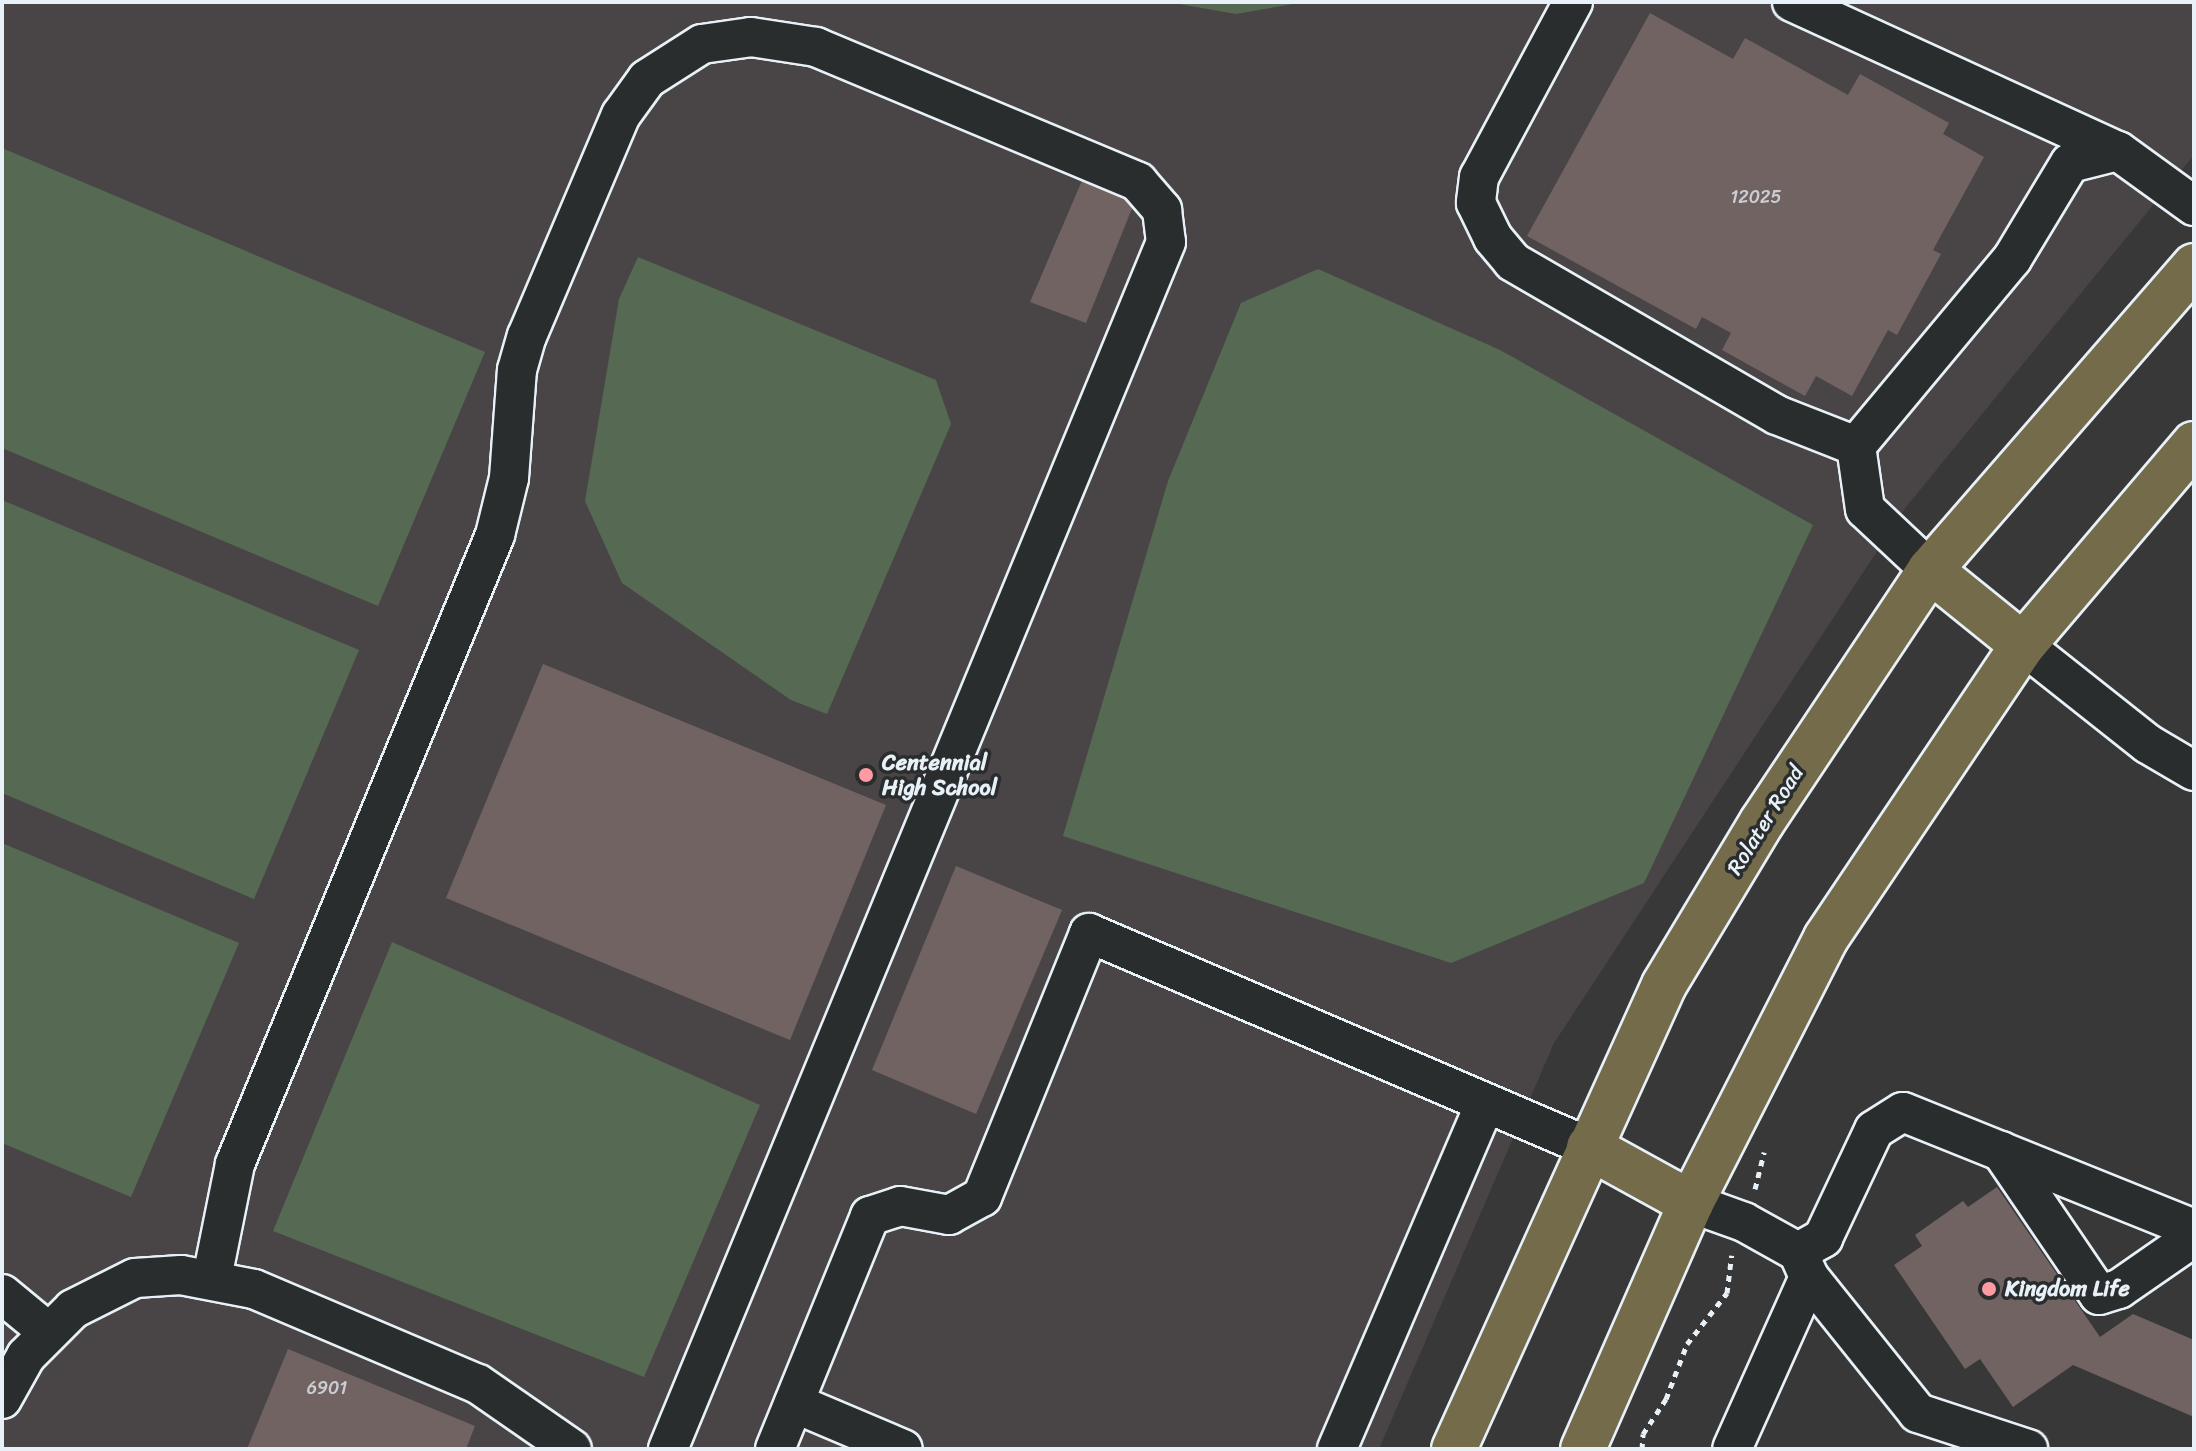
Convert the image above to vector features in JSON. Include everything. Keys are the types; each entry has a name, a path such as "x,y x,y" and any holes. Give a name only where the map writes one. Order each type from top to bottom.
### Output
{"main road":[{"name":"Rolater Road","path":"1454,1449 1664,985 1762,822 1930,570 2194,266"},
{"path":"1583,1449 1691,1203 1826,938 2023,645 2194,444"},
{"path":"1930,570 2023,645"},
{"path":"1589,1147 1691,1203"}],"lane":[{"path":"1573,2 1479,177 1476,203 1493,238 1513,262 1777,415 1856,446"},
{"path":"1792,2 2118,151 2194,206"},
{"path":"212,1278 235,1164 495,535 509,478 517,370 525,343 621,115 647,79 702,44 751,37 816,47 1138,182 1162,210 1166,242 668,1449"},
{"path":"1930,570 1865,509 1856,446 2012,259 2070,163 2118,151"},
{"path":"2023,645 2148,744 2194,771"},
{"path":"775,1449 870,1216 900,1206 949,1215 982,1197 1089,933 1589,1147"},
{"path":"1337,1449 1485,1104"},
{"path":"1732,1449 1804,1264 1823,1238 1874,1130 1903,1112 2194,1229"},
{"path":"2001,1151 2099,1295 2119,1289 2194,1237"},
{"path":"1691,1203 1744,1222 1804,1264 1918,1413 2028,1449"},
{"path":"2,1399 47,1331 87,1299 135,1278 212,1278 254,1289 478,1384 572,1449"},
{"path":"2,1294 47,1331"},
{"path":"794,1403 903,1449"}],"shaded area":[{"name":"Centennial High School","path":"2,2 2194,2 2194,155 1906,507 1554,1043 1379,1449 2,1449"}],"green space":[{"path":"1168,2 1304,2 1236,14"},
{"path":"2,148 485,352 378,606 2,448"},
{"path":"638,257 936,380 951,424 827,714 791,700 622,583 585,501 619,299"},
{"path":"1318,269 1500,350 1813,525 1644,883 1451,963 1063,836 1168,481 1241,303"},
{"path":"2,500 359,650 254,899 2,793"},
{"path":"2,843 239,943 131,1197 2,1143"},
{"path":"392,942 760,1105 644,1377 273,1231"}],"building":[{"path":"1650,13 1733,59 1745,38 1848,95 1860,74 1949,123 1943,134 1984,157 1933,250 1941,254 1897,335 1888,330 1852,396 1816,376 1805,396 1722,350 1731,333 1702,317 1696,329 1527,236"},
{"path":"1084,176 1137,196 1086,323 1030,302"},
{"path":"543,664 886,805 790,1040 446,898"},
{"path":"956,866 1062,910 976,1114 872,1070"},
{"name":"Kingdom Life","path":"1997,1187 2100,1337 2133,1314 2194,1340 2194,1417 2073,1365 2013,1407 1980,1359 1965,1369 1894,1265 1922,1246 1915,1235 1963,1201 1968,1207"},
{"path":"288,1349 475,1426 466,1449 247,1449"}],"place":[{"name":"Centennial High School","path":"866,775"},
{"name":"Kingdom Life","path":"1989,1289"}]}
